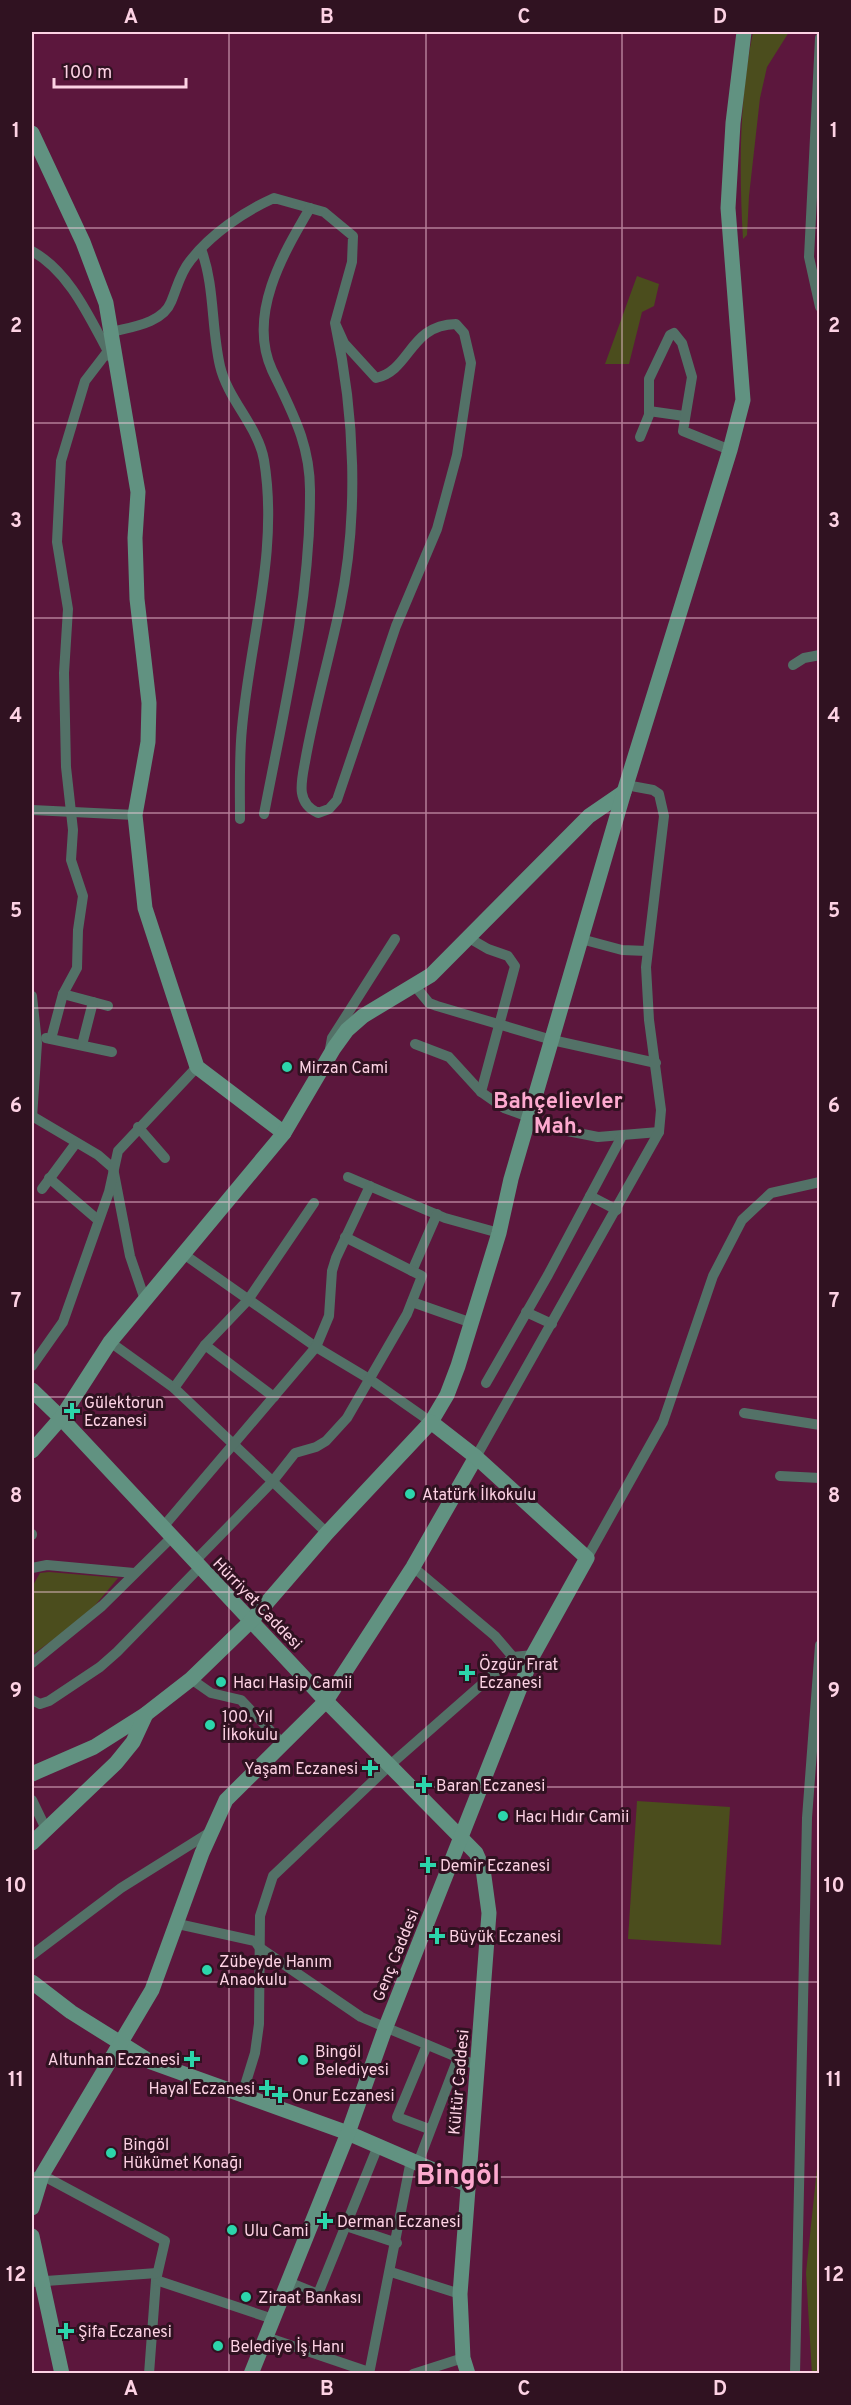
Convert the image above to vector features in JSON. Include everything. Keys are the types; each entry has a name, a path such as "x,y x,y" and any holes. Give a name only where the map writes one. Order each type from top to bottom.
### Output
{"street":[{"path":"32,1774 94,1748 146,1714 191,1679 251,1621 327,1533 431,1422 447,1395 499,1233 528,1120 581,939 730,450 743,400 728,208 733,123 744,32"},
{"path":"819,38 809,257 819,307"},
{"path":"32,133 83,242 106,303 138,492 135,538 137,599 149,703 148,742 135,815 145,908 197,1067 284,1133"},
{"path":"112,332 156,319 170,306 184,270 201,249 246,210 274,198 324,212 353,236 352,262 335,323 348,384 353,482 340,606 314,712 302,778 302,798 309,809 318,813 329,809 337,800 396,626 437,529 457,455 471,363 464,333 456,324 440,324 415,342 397,367 386,376 376,378 344,343 335,323"},
{"path":"264,814 302,604 309,543 310,492 300,428 271,368 266,347 265,318 273,278 310,208"},
{"path":"201,249 208,268 217,353 222,376 255,435 264,459 269,547 242,728 240,819"},
{"path":"32,251 48,260 66,281 119,370"},
{"path":"640,436 649,411 647,391 649,379 670,335 674,333 682,343 692,371 683,431 730,450"},
{"path":"51,1039 63,994 77,968 78,930 83,896 71,860 73,830 69,811 64,673 68,609 57,542 61,461 85,381 108,351"},
{"path":"649,411 684,416"},
{"path":"793,665 804,658 819,655"},
{"path":"32,1451 61,1418 110,1342 185,1255 284,1133 328,1058 356,1022 415,986 469,938 589,816 625,789 653,790 659,794 664,816 647,951 649,1020 661,1110 659,1132 617,1210 413,1567 326,1701 226,1800 152,1990 37,2176 32,2208"},
{"path":"32,810 135,815"},
{"path":"469,938 488,949 508,956 514,963 482,1092"},
{"path":"328,1058 332,1038 395,939"},
{"path":"581,939 615,949 647,951"},
{"path":"415,986 429,1003 437,1006 552,1040 656,1063"},
{"path":"63,994 108,1006"},
{"path":"32,996 35,1032 32,1117 113,1168 130,1256 145,1300"},
{"path":"82,1046 93,1002"},
{"path":"35,1032 51,1039 112,1052"},
{"path":"415,1044 449,1057 482,1092 504,1108 528,1120 578,1135 622,1136 659,1132"},
{"path":"32,1366 63,1322 109,1192 118,1151 197,1067"},
{"path":"138,1128 165,1158"},
{"path":"486,1383 622,1136"},
{"path":"42,1189 76,1143"},
{"path":"348,1177 437,1214 499,1233"},
{"path":"49,1178 98,1220"},
{"path":"185,1255 316,1347 371,1380 431,1422 476,1457 587,1558 663,1422 713,1276 742,1220 771,1193 819,1182"},
{"path":"32,1663 102,1606 134,1573 168,1532 234,1443 316,1347 328,1316 332,1271 369,1186"},
{"path":"590,1196 617,1210"},
{"path":"174,1388 205,1345 248,1300 314,1203"},
{"path":"412,1271 437,1214"},
{"path":"32,1700 40,1704 49,1701 100,1667 197,1565 273,1481 295,1453 316,1447 347,1418 371,1380 412,1302 422,1276 345,1237"},
{"path":"412,1302 472,1323"},
{"path":"526,1312 552,1324"},
{"path":"110,1342 174,1388 327,1533"},
{"path":"205,1345 274,1397"},
{"name":"Hürriyet Caddesi","path":"32,1390 61,1418 326,1701 461,1838"},
{"path":"744,1413 819,1425"},
{"path":"780,1476 819,1478"},
{"name":"Genç Caddesi","path":"251,2373 348,2133 385,2030 533,1654 587,1558"},
{"path":"32,1568 47,1565 134,1573"},
{"path":"413,1567 495,1636 513,1657"},
{"path":"795,2373 807,1818 819,1646"},
{"path":"242,2095 255,2053 259,2024 260,1916 273,1876 390,1765 513,1657 533,1654"},
{"path":"191,1679 211,1693 241,1700 283,1744"},
{"path":"32,1843 116,1763 134,1742 146,1714"},
{"path":"32,1800 46,1829"},
{"path":"32,1955 121,1888 212,1831"},
{"name":"Kültür Caddesi","path":"461,1838 476,1853 483,1869 489,1913 460,2294 463,2358 468,2373"},
{"path":"178,1924 255,1941 260,1948 361,2017 385,2030 478,2066"},
{"path":"32,1982 71,2012 151,2062 348,2133 468,2185"},
{"path":"427,2046 396,2117 429,2129"},
{"path":"266,2337 369,2373 415,2162 458,2058"},
{"path":"288,2282 318,2294 378,2146"},
{"path":"37,2176 165,2241 156,2277 149,2373"},
{"path":"345,2226 396,2243"},
{"path":"32,2236 36,2281 62,2373"},
{"path":"391,2272 460,2294"},
{"path":"36,2281 156,2277 273,2319"},
{"path":"413,2373 463,2358"}],"shaded area":[{"path":"753,32 789,32 767,67 760,98 747,235 743,239 741,135 745,83"},
{"path":"637,276 659,284 654,306 642,312 629,364 605,364"},
{"path":"40,1573 118,1578 87,1615 32,1655 32,1587"},
{"path":"637,1801 730,1807 721,1945 628,1939"},
{"path":"819,2149 820,2373 812,2374 806,2273"}],"place":[{"name":"Mirzan Cami","path":"287,1067"},
{"name":"Gülektorun Eczanesi","path":"72,1411"},
{"name":"Atatürk İlkokulu","path":"410,1494"},
{"name":"Özgür Fırat Eczanesi","path":"467,1673"},
{"name":"Hacı Hasip Camii","path":"221,1682"},
{"name":"100. Yıl İlkokulu","path":"210,1725"},
{"name":"Yaşam Eczanesi","path":"370,1768"},
{"name":"Baran Eczanesi","path":"424,1785"},
{"name":"Hacı Hıdır Camii","path":"503,1816"},
{"name":"Demir Eczanesi","path":"428,1865"},
{"name":"Büyük Eczanesi","path":"437,1936"},
{"name":"Zübeyde Hanım Anaokulu","path":"207,1970"},
{"name":"Altunhan Eczanesi","path":"192,2059"},
{"name":"Bingöl Belediyesi","path":"303,2060"},
{"name":"Hayal Eczanesi","path":"267,2088"},
{"name":"Onur Eczanesi","path":"280,2095"},
{"name":"Bingöl Hükümet Konağı","path":"111,2153"},
{"name":"Derman Eczanesi","path":"325,2221"},
{"name":"Ulu Cami","path":"232,2230"},
{"name":"Ziraat Bankası","path":"246,2297"},
{"name":"Şifa Eczanesi","path":"66,2331"},
{"name":"Belediye İş Hanı","path":"218,2346"}],"district":[{"name":"Bahçelievler Mah.","path":"558,1112"},
{"name":"Bingöl","path":"458,2174"}]}
